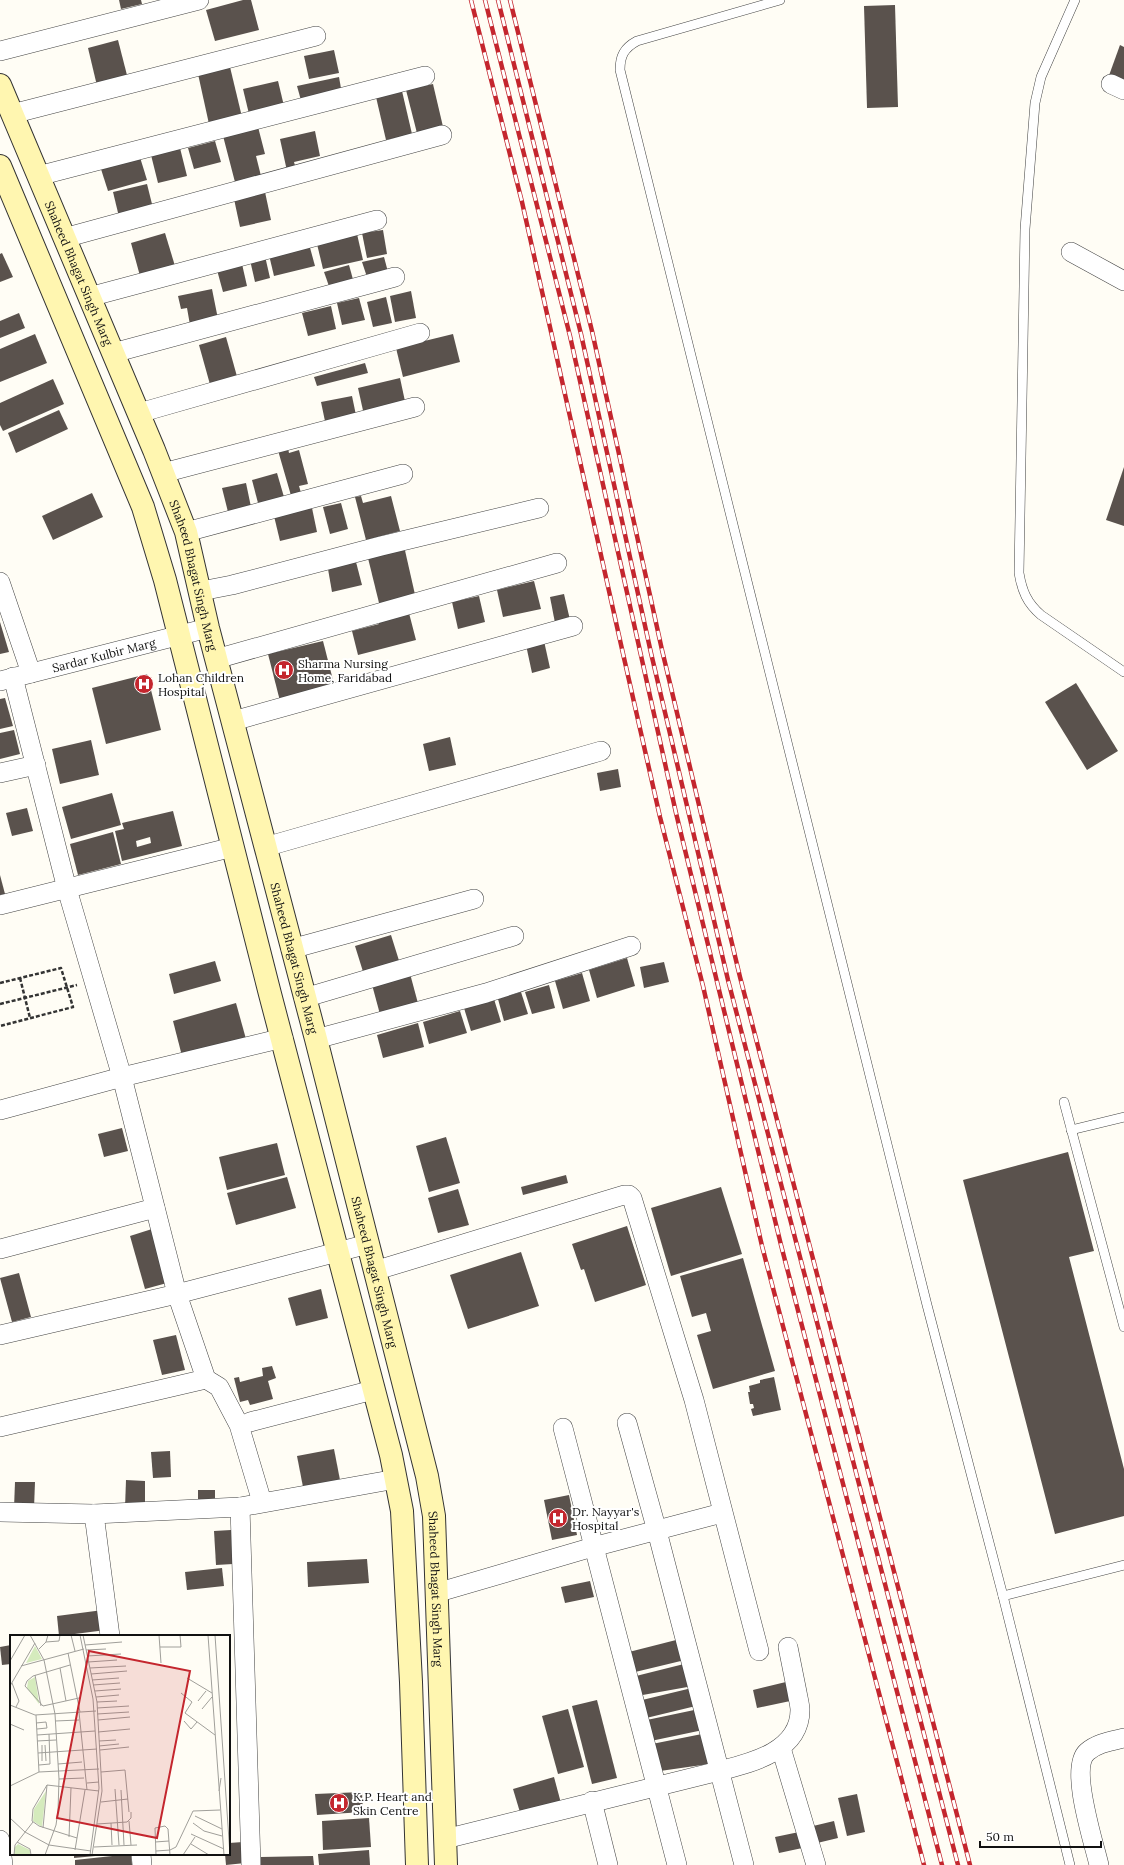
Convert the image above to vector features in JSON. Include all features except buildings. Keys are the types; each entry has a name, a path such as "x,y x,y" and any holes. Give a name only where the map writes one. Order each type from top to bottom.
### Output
{"street":[{"path":"0,52 199,0"},
{"path":"12,114 316,36"},
{"path":"38,176 425,76"},
{"name":"Shaheed Bhagat Singh Marg","path":"0,85 139,413 186,532 201,591 208,628 316,1039 427,1476 434,1516 446,1865"},
{"path":"64,238 442,135"},
{"path":"0,166 143,507 179,636 396,1479 402,1511 411,1682 417,1865"},
{"path":"89,297 377,220"},
{"path":"1072,252 1124,282"},
{"path":"113,353 395,277"},
{"path":"139,413 420,333"},
{"path":"163,473 414,407"},
{"path":"186,532 403,474"},
{"path":"201,591 232,585 381,546 539,508"},
{"path":"216,659 557,563"},
{"path":"0,582 15,677 36,765 67,889 122,1077 177,1294 206,1379 219,1387 239,1425 262,1502"},
{"path":"232,721 573,626"},
{"name":"Sardar Kulbir Marg","path":"15,677 208,628"},
{"path":"265,847 601,751"},
{"path":"0,773 36,765"},
{"path":"0,905 233,846"},
{"path":"292,949 474,899"},
{"path":"304,998 514,936"},
{"path":"316,1039 486,994 630,946"},
{"path":"0,1110 122,1077 283,1038"},
{"path":"374,1271 629,1195 632,1198 694,1400 722,1513 759,1651"},
{"path":"0,1248 155,1208"},
{"path":"0,1335 177,1294 368,1244"},
{"path":"0,1427 206,1379"},
{"path":"250,1422 373,1390"},
{"path":"627,1423 657,1531 718,1771 744,1865"},
{"path":"563,1428 655,1787 677,1865"},
{"path":"0,1512 94,1514 240,1507 396,1479"},
{"path":"240,1507 251,1865"},
{"path":"436,1593 593,1547 722,1513"},
{"path":"94,1514 110,1635"},
{"path":"445,1839 750,1763 781,1748 791,1737 797,1725 800,1711 788,1647"},
{"path":"1099,1865 1083,1802 1080,1784 1081,1765 1086,1752 1099,1744 1124,1738"},
{"path":"781,1748 816,1865"},
{"path":"592,1802 608,1865"},
{"path":"0,1840 3,1865"},
{"path":"141,1855 142,1865"}],"lane":[{"path":"780,0 637,41 624,51 620,60 620,70 927,1305 1003,1596 1070,1865"},
{"path":"1075,0 1041,78 1035,103 1025,229 1019,573 1025,597 1032,608 1124,672"},
{"path":"1064,1102 1124,1327"},
{"path":"1071,1130 1124,1117"},
{"path":"1003,1596 1124,1565"}],"path":[{"path":"0,984 61,968 73,1008 0,1026"},
{"path":"20,978 30,1018"},
{"path":"0,1004 94,980"}],"railway":[{"path":"471,0 522,202 660,817 703,986 762,1246 924,1865"},
{"path":"485,0 570,336 676,813 781,1245 942,1865"},
{"path":"498,0 581,334 651,653 728,980 958,1865"},
{"path":"510,0 592,331 662,650 740,977 970,1865"}],"place":[{"name":"Sharma Nursing Home, Faridabad","path":"284,670"},
{"name":"Lohan Children Hospital","path":"144,684"},
{"name":"Dr. Nayyar's Hospital","path":"558,1518"},
{"name":"K.P. Heart and Skin Centre","path":"339,1803"}]}
